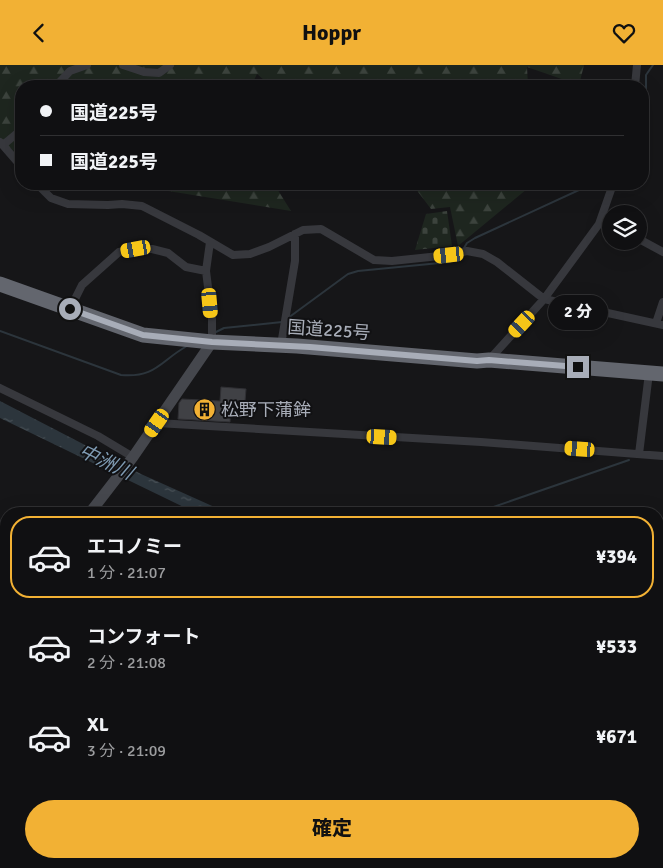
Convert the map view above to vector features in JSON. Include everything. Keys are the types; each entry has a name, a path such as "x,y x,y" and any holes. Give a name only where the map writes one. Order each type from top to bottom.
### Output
{"highway":[{"name":"国道225号","path":"0,284 143,335 212,342 281,345 656,373"}],"street":[{"path":"62,80 70,71 87,65"},
{"path":"123,65 144,72 159,73 170,65"},
{"path":"636,80 637,65"},
{"path":"15,134 2,143 15,159"},
{"path":"43,190 51,198 68,204 142,206 233,255 250,254 303,230 321,229 374,260 392,261 449,255 467,251 483,254 497,262 544,299 660,324 663,303"},
{"path":"489,360 544,299 599,224 611,190"},
{"path":"281,345 295,261 295,234"},
{"path":"94,507 157,423 212,342 212,319 206,271 210,242"},
{"path":"647,243 663,252"},
{"path":"70,309 82,285 119,252 152,249 168,253 186,267 206,271"},
{"path":"639,454 656,373"},
{"path":"0,388 98,436 132,458"},
{"path":"157,423 481,442 663,456"}],"green space":[{"path":"0,65 584,65 580,80 565,80 527,67 528,80 264,80 257,74 254,80 15,80 15,152 0,139"},
{"path":"162,190 278,190 291,211"},
{"path":"417,190 526,190 458,246 450,207 431,209"},
{"path":"447,211 452,246 415,250 426,214"}],"water":[{"name":"中洲川","path":"0,401 141,474 214,507 184,507 0,418"}],"building":[{"name":"松野下蒲鉾","path":"221,387 246,389 245,401 231,400 230,422 178,419 179,403 182,399 220,401"}],"waterway":[{"path":"646,80 646,75 653,65"},
{"path":"464,248 467,243 475,238 579,190"},
{"path":"288,318 348,274 358,271 450,262 459,257"},
{"path":"216,332 224,328 282,322"},
{"path":"0,331 121,375 142,374 150,371 187,346"},
{"path":"493,507 629,460"}],"place":[{"name":"松野下蒲鉾","path":"205,410"}],"route":[{"path":"70,309 143,335 212,342 310,347 477,361 489,360 578,367"}]}
